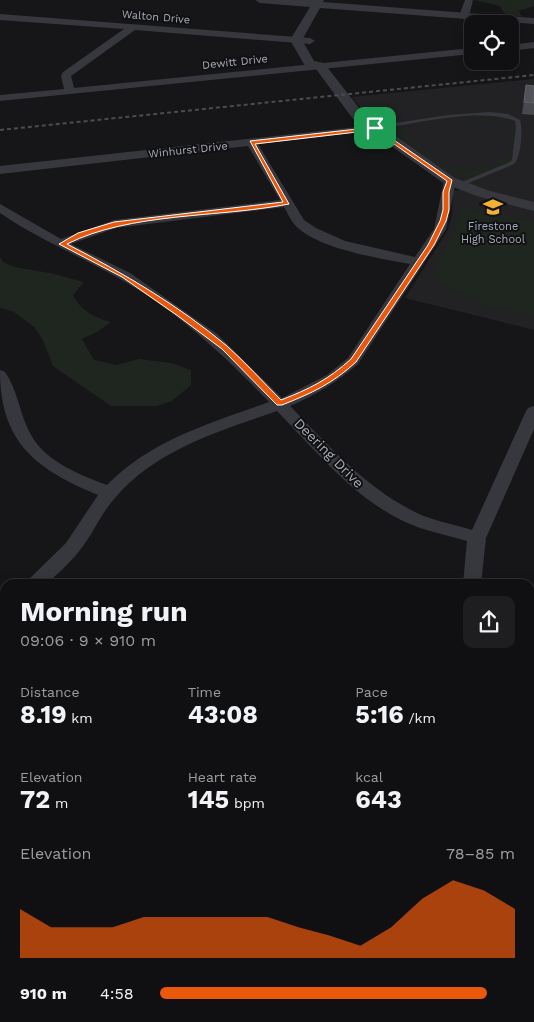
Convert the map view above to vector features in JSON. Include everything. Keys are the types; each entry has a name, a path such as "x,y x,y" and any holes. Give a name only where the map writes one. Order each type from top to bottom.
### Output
{"street":[{"path":"260,0 324,2 464,16"},
{"path":"464,15 469,0"},
{"path":"324,2 296,40 309,63 320,66 358,116 454,183 490,196 534,207"},
{"path":"320,66 322,62 310,42 324,2"},
{"name":"Walton Drive","path":"0,17 310,42"},
{"path":"519,20 534,21"},
{"path":"70,91 67,74 132,28"},
{"path":"519,47 534,45"},
{"name":"Dewitt Drive","path":"0,98 464,52"},
{"name":"Winhurst Drive","path":"0,170 375,128"},
{"path":"251,142 298,222 322,238 338,244 419,262"},
{"path":"39,579 63,558 110,493 138,467 174,444 206,429 280,403 320,386 343,371 353,361 431,245 443,221 446,210 446,192 454,183"},
{"path":"62,244 80,234 114,224 287,203"},
{"name":"Deering Drive","path":"0,208 32,229 133,281 204,331 280,403 344,470 372,494 408,516 477,538"},
{"path":"0,375 11,398 20,429 32,448 55,468 110,493"},
{"path":"471,579 477,538 534,411"}],"lane":[{"path":"375,128 484,114 499,114 515,118 519,122 515,160 512,163 454,183"}],"shaded area":[{"path":"475,0 534,0 534,6 519,11 522,17 504,13 500,6"},
{"name":"Firestone High School","path":"534,79 534,330 405,298 448,230 452,216 453,191 460,190 457,179 372,122 352,97"},
{"path":"489,117 505,119 515,126 510,161 504,165 497,163 496,160 508,160 512,126 494,118 490,121 487,118 470,120 471,123 464,122 464,120"},
{"path":"451,122 454,125 451,126 447,123 413,127"},
{"path":"406,128 408,132 402,134 452,167 460,166 467,170 483,168 481,164 488,165 494,169 465,179 392,130"},
{"path":"460,206 534,222 534,317 479,304 431,279 457,225"},
{"path":"0,257 3,262 14,267 50,273 84,282 73,295 76,301 89,313 111,322 97,332 82,339 94,360 117,365 139,359 171,363 191,370 191,385 172,401 157,406 111,406 53,366 42,338 34,327 14,312 0,308"}],"building":[{"path":"526,85 534,86 534,103 524,102"}],"railway":[{"path":"0,130 534,75"}],"place":[{"name":"Firestone High School","path":"493,207"}],"route":[{"path":"375,128 436,169 450,181 446,192 446,210 443,221 431,245 353,361 337,376 320,386 280,403 212,337 181,314 125,276 62,244 80,234 114,224 287,203 251,142 375,128"}]}
